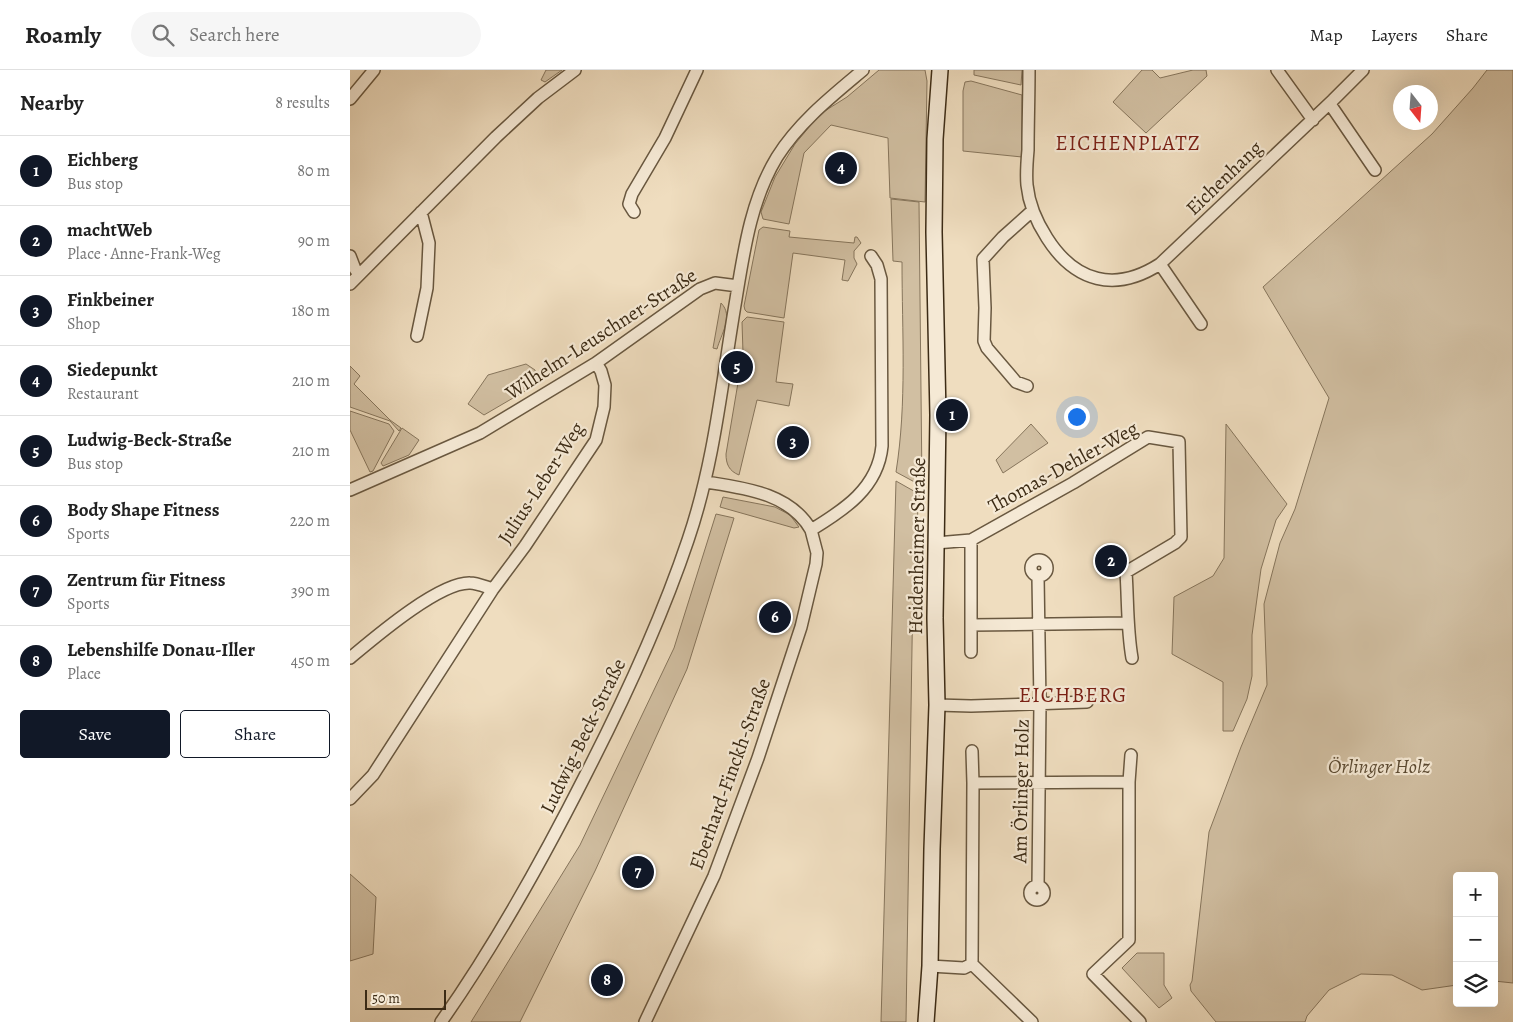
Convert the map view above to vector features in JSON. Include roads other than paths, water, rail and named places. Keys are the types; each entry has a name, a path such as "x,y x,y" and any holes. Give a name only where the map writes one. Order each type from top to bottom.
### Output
{"main road":[{"name":"Heidenheimer Straße","path":"926,1022 930,966 937,705 935,618 938,362 934,232 938,72"}],"street":[{"path":"350,99 374,70"},
{"path":"350,284 513,120 575,70"},
{"path":"634,212 629,204 632,194 665,138 697,70"},
{"name":"Ludwig-Beck-Straße","path":"441,1022 502,927 535,871 605,737 666,600 689,539 706,482 715,438 750,220 765,180 778,155 800,127 826,101 863,70"},
{"name":"Eichenhang","path":"1029,70 1026,184 1035,220 1055,251 1074,268 1090,278 1110,281 1125,280 1138,276 1160,264 1330,104 1363,70"},
{"path":"1277,70 1313,120"},
{"path":"1330,104 1375,170"},
{"path":"1027,386 1016,382 987,348 984,341 983,258 1032,211"},
{"path":"416,336 427,288 429,243 421,212"},
{"path":"350,256 355,269 360,274"},
{"path":"811,530 834,516 853,501 874,476 880,462 882,446 882,279 877,265 871,256"},
{"path":"1160,264 1201,324"},
{"name":"Wilhelm-Leuschner-Straße","path":"350,490 480,432 596,363 700,289 715,283 738,286"},
{"name":"Julius-Leber-Weg","path":"350,799 373,775 465,635 492,589 525,546 596,440 604,407 604,385 601,371 596,363"},
{"name":"Thomas-Dehler-Weg","path":"936,543 972,540 1073,483 1148,437 1179,442 1181,537 1175,543 1126,572 1127,622"},
{"name":"Eberhard-Finckh-Straße","path":"645,1022 714,876 761,749 801,627 816,564 817,553 811,530 796,510 781,500 765,494 706,482"},
{"path":"971,652 972,540"},
{"name":"Am Örlinger Holz","path":"1038,576 1032,623 1040,704 1038,886"},
{"path":"350,658 384,629 441,591 469,583 492,589"},
{"path":"971,625 1127,622 1132,658"},
{"path":"937,705 1087,702"},
{"path":"972,751 974,783 972,964 1032,1022"},
{"path":"1131,755 1128,782 1130,940 1094,974 1140,1022"},
{"path":"974,783 1128,782"},
{"path":"930,966 964,968 972,964"}],"place":[{"name":"Siedepunkt","path":"841,168"},
{"name":"Ludwig-Beck-Straße","path":"737,367"},
{"name":"Eichberg","path":"952,415"},
{"name":"Finkbeiner","path":"793,442"},
{"name":"machtWeb","path":"1111,561"},
{"name":"Body Shape Fitness","path":"775,617"},
{"name":"Zentrum für Fitness","path":"638,872"},
{"name":"Lebenshilfe Donau-Iller","path":"607,980"}],"district":[{"name":"EICHENPLATZ","path":"1128,143"},
{"name":"EICHBERG","path":"1073,695"}],"park label":[{"name":"Örlinger Holz","path":"1379,766"}]}
